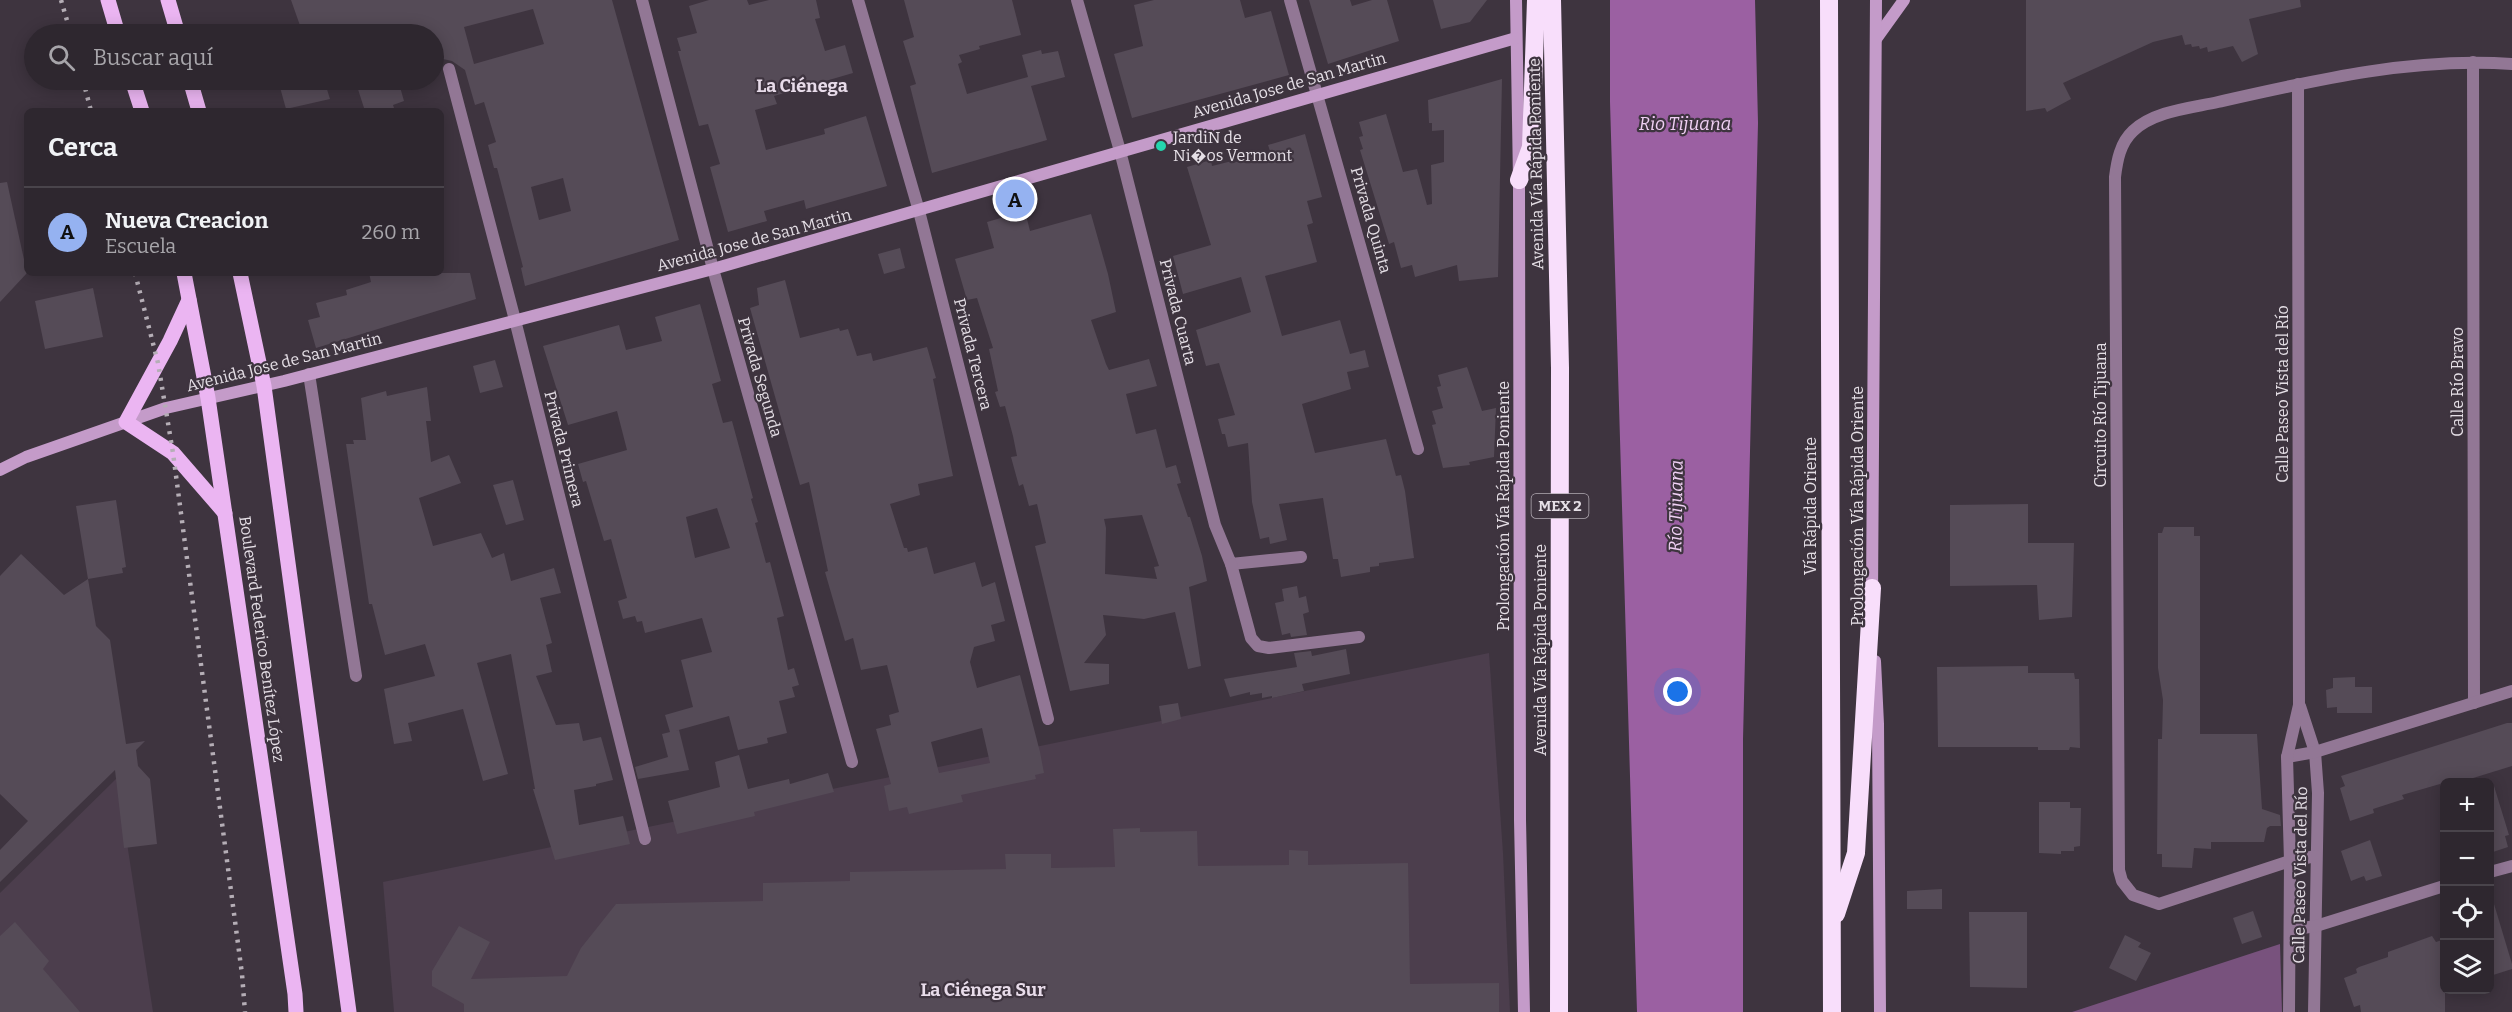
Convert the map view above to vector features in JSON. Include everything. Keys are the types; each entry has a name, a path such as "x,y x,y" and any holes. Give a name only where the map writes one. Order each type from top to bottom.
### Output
{"highway":[{"path":"1519,180 1531,147 1536,0"},
{"name":"Avenida Vía Rápida Poniente","path":"1552,0 1560,368 1559,1012"},
{"name":"Vía Rápida Oriente","path":"1829,0 1832,1012"},
{"path":"1831,930 1856,853 1872,588"}],"main road":[{"path":"108,0 115,24"},
{"path":"168,0 175,24"},
{"name":"Prolongación Vía Rápida Poniente","path":"1516,0 1519,180 1520,808 1524,1012"},
{"name":"Prolongación Vía Rápida Oriente","path":"1876,0 1872,588 1878,724 1880,1012"},
{"path":"1876,39 1904,0"},
{"name":"Avenida Jose de San Martin","path":"0,470 26,456 166,408 264,386 712,269 1516,38"},
{"path":"135,90 141,108"},
{"path":"193,90 198,108"},
{"name":"Boulevard Federico Benítez López","path":"185,276 208,398 294,982 296,1012"},
{"path":"241,276 264,386 349,1012"},
{"path":"189,300 170,341 126,422 173,453 225,513"}],"street":[{"name":"Privada Segunda","path":"642,0 712,269 852,762"},
{"name":"Privada Tercera","path":"858,0 919,211 1047,719"},
{"name":"Privada Cuarta","path":"1077,0 1120,151 1215,525 1231,564 1251,638 1258,645 1269,648 1359,637"},
{"name":"Privada Quinta","path":"1290,0 1319,94 1418,448"},
{"name":"Circuito Río Tijuana","path":"2316,856 2290,861 2159,904 2133,895 2122,881 2119,870 2115,177 2122,147 2133,131 2150,120 2298,84 2383,69 2473,62 2512,64"},
{"name":"Calle Río Bravo","path":"2473,62 2474,703"},
{"name":"Privada Primera","path":"449,69 515,320 645,839"},
{"name":"Calle Paseo Vista del Río","path":"2289,1012 2288,757 2299,705 2298,84"},
{"path":"309,374 356,676"},
{"path":"1231,564 1301,557"},
{"path":"2288,757 2315,752 2512,691"},
{"name":"Calle Paseo Vista del Río","path":"2299,705 2315,752 2318,793 2314,1012"},
{"path":"2494,871 2512,866"},
{"path":"2290,930 2316,926 2440,888"}],"shaded area":[{"path":"1489,653 1503,853 1510,1012 394,1012 383,882"},
{"path":"117,778 153,1012 0,1012 0,893"},
{"path":"2280,944 2282,1012 2072,1012"}],"water":[{"name":"Rio Tijuana","path":"1610,0 1755,0 1758,123 1743,739 1743,1012 1637,1012 1610,102"}],"building":[{"path":"291,0 612,0 679,240 525,286 521,268 523,267 497,168 494,168 488,145 496,142 484,102 475,105 465,70 452,61 444,59 444,24 299,24","holes":["533,9 544,44 474,64 464,27","563,178 571,211 539,220 531,187"]},
{"path":"709,0 747,0 749,5 769,0 816,0 820,18 815,19 825,51 845,45 853,73 774,96 777,104 755,110 766,150 825,134 824,129 866,116 887,186 806,209 804,200 764,211 767,221 728,232 710,167 720,164 708,124 699,126 678,51 681,51 677,38 697,33 689,6"},
{"path":"904,0 1012,0 1021,35 979,46 980,49 959,55 962,62 958,64 967,94 1028,77 1022,55 1041,50 1042,54 1058,51 1065,77 1031,86 1047,140 932,173 910,86 916,84 903,41 914,37"},
{"path":"1154,0 1240,0 1245,18 1271,11 1289,75 1132,118 1114,54 1143,46 1134,5"},
{"path":"1309,0 1350,0 1352,6 1372,0 1387,0 1399,41 1328,64"},
{"path":"1433,0 1487,0 1470,22 1441,29"},
{"path":"2026,0 2300,0 2301,7 2249,19 2258,54 2242,62 2233,46 2208,52 2207,47 2200,49 2199,46 2185,45 2182,35 2153,42 2063,83 2071,99 2047,112 2045,108 2026,111"},
{"path":"1502,79 1498,277 1459,281 1457,265 1415,277 1412,265 1401,268 1394,242 1389,244 1360,150 1363,149 1359,137 1363,136 1359,122 1386,114 1403,172 1417,169 1427,205 1432,204 1431,165 1444,162 1444,130 1432,131 1432,123 1429,123 1428,100"},
{"path":"281,90 327,90 330,99 290,108 286,108"},
{"path":"358,90 401,90 404,101 393,105 394,108 364,108"},
{"path":"1305,134 1322,197 1307,201 1313,223 1307,225 1317,262 1265,276 1282,336 1340,320 1350,354 1365,350 1369,367 1347,372 1351,389 1302,404 1315,453 1386,439 1396,476 1401,475 1405,491 1414,558 1379,563 1379,566 1370,567 1370,572 1341,577 1338,559 1333,559 1323,498 1279,504 1287,540 1270,544 1269,537 1260,539 1252,502 1248,443 1228,447 1225,434 1222,434 1218,419 1235,415 1219,363 1206,366 1196,330 1251,312 1241,277 1183,294 1173,256 1211,245 1187,167 1211,160 1212,166 1232,161 1233,163 1270,151 1268,145"},
{"path":"7,182 24,259 24,276 0,302 0,183"},
{"path":"1025,211 1030,231 1091,214 1116,312 1091,320 1109,370 1149,359 1157,386 1126,394 1136,434 1156,429 1166,468 1176,465 1181,483 1177,484 1202,556 1207,581 1189,587 1201,666 1188,669 1175,612 1144,619 1103,615 1106,635 1084,663 1109,664 1109,684 1070,691 1035,546 1046,543 1037,504 1029,506 1023,484 1019,486 1011,457 1017,456 1013,436 1005,406 1000,407 995,392 998,391 989,349 993,348 977,298 967,300 955,259 994,248 987,222","holes":["1142,515 1159,566 1154,567 1157,579 1105,574 1106,528 1104,519"]},
{"path":"900,248 905,268 884,274 878,254"},
{"path":"444,273 470,273 476,299 316,348 308,320 320,317 316,303 347,295 346,290 371,282 370,276 444,276"},
{"path":"785,280 800,338 839,328 840,331 848,329 857,356 871,353 873,361 927,347 936,378 933,379 953,476 918,484 920,495 890,504 904,548 907,548 908,552 927,547 934,574 975,562 982,587 995,582 1005,621 991,625 995,641 974,647 970,662 977,688 1020,675 1044,773 1035,775 1036,779 961,795 963,802 909,814 907,807 889,811 884,786 891,784 876,729 891,725 889,715 899,712 887,665 861,670 853,638 845,641 825,572 828,571 809,482 800,485 750,308 759,305 757,288","holes":["982,728 990,763 939,773 931,742"]},
{"path":"93,288 103,337 45,349 35,301"},
{"path":"700,304 721,381 712,384 723,423 732,421 753,498 751,499 758,522 755,523 766,563 770,562 784,616 777,618 788,670 794,668 799,685 792,687 795,697 779,701 787,733 767,738 768,743 738,750 729,716 675,731 679,730 689,770 638,779 635,767 668,757 662,734 670,732 665,715 693,707 681,660 712,652 702,618 645,633 642,621 637,622 635,616 623,619 618,601 627,598 611,539 604,541 586,481 583,482 578,464 627,450 617,411 568,425 543,346 619,325 626,350 662,341 655,317","holes":["717,508 730,548 695,558 686,517"]},
{"path":"495,360 503,387 480,393 473,366"},
{"path":"1467,367 1482,411 1496,408 1494,457 1469,462 1470,465 1443,468 1432,425 1436,424 1432,411 1443,408 1437,387 1441,386 1438,375"},
{"path":"427,387 431,421 426,421 431,462 449,455 461,483 419,498 433,546 481,533 492,558 504,553 511,581 554,568 561,593 540,598 552,643 546,645 552,672 536,676 556,725 579,723 583,741 601,737 613,780 574,790 579,825 623,816 630,844 555,860 533,789 535,789 511,654 477,663 508,774 483,781 463,709 408,723 412,741 394,744 384,689 435,676 425,644 385,655 372,604 369,604 346,444 354,444 353,440 366,440 361,398 386,391 387,396"},
{"path":"513,480 524,520 506,525 493,485"},
{"path":"116,500 126,567 122,568 123,573 88,579 76,506"},
{"path":"2028,504 2028,543 2074,543 2072,617 2039,620 2037,585 1950,586 1950,505"},
{"path":"2164,527 2194,527 2194,536 2200,536 2200,734 2257,734 2262,809 2280,815 2281,826 2267,828 2264,842 2211,842 2211,849 2194,848 2192,868 2162,867 2162,854 2157,854 2158,739 2162,739 2163,700 2158,668 2158,533 2162,533"},
{"path":"21,554 64,595 88,579 96,626 110,640 126,744 145,741 136,750 138,766 150,779 157,844 124,848 115,770 0,882 0,850 28,821 0,794 0,576"},
{"path":"1297,586 1299,598 1306,596 1309,612 1303,614 1307,635 1291,637 1290,633 1282,635 1275,603 1284,601 1282,589"},
{"path":"1346,649 1350,674 1302,684 1304,691 1272,698 1272,696 1262,698 1262,693 1250,695 1250,692 1230,697 1224,679 1297,667 1294,653 1311,651 1312,656"},
{"path":"2028,666 2028,673 2074,673 2075,679 2079,679 2080,748 2038,750 2038,747 1938,747 1937,667"},
{"path":"2355,677 2355,687 2372,687 2372,713 2337,713 2337,707 2327,708 2326,690 2333,688 2333,678"},
{"path":"1178,703 1181,719 1162,724 1159,706"},
{"path":"2512,723 2512,766 2473,778 2440,778 2440,784 2402,795 2404,799 2373,809 2374,813 2350,821 2340,788 2345,786 2341,776"},
{"path":"739,755 748,789 789,779 790,784 828,773 834,792 754,812 755,816 677,834 668,801 720,787 715,762"},
{"path":"2494,786 2509,835 2505,836 2508,847 2494,852"},
{"path":"2039,802 2070,802 2070,808 2081,808 2080,846 2074,847 2074,851 2061,851 2061,854 2039,853"},
{"path":"1140,828 1140,832 1197,831 1198,866 1289,865 1289,850 1308,851 1308,865 1408,863 1410,984 1499,983 1499,1012 464,1012 464,1004 432,986 432,971 459,926 490,942 471,979 567,976 581,948 616,904 763,901 763,883 850,881 850,872 1006,869 1005,854 1051,854 1051,868 1115,867 1113,829"},
{"path":"2370,840 2382,876 2366,881 2364,876 2351,881 2341,851"},
{"path":"1942,889 1942,909 1907,909 1907,891"},
{"path":"2494,904 2512,964 2512,969 2494,975"},
{"path":"2253,911 2262,937 2242,944 2233,918"},
{"path":"1969,912 2027,912 2027,988 1970,987"},
{"path":"15,922 49,961 43,969 80,1012 0,1012 0,936"},
{"path":"2125,935 2141,943 2138,947 2151,953 2136,981 2109,968"},
{"path":"2432,936 2436,942 2440,941 2440,994 2445,994 2445,1012 2361,1012 2360,1005 2354,1007 2344,978 2357,973 2356,969 2359,967 2388,957 2388,952"}],"railway":[{"path":"61,0 68,24"},
{"path":"86,90 90,108"},
{"path":"136,276 158,363 173,453 242,974 245,1012"}],"place":[{"name":"JardiN de Ni�os Vermont","path":"1161,146"},
{"name":"Nueva Creacion","path":"1015,199"}],"district":[{"name":"La Ciénega","path":"802,86"},
{"name":"La Ciénega Sur","path":"983,990"}],"water label":[{"name":"Río Tijuana","path":"1676,506"}]}
